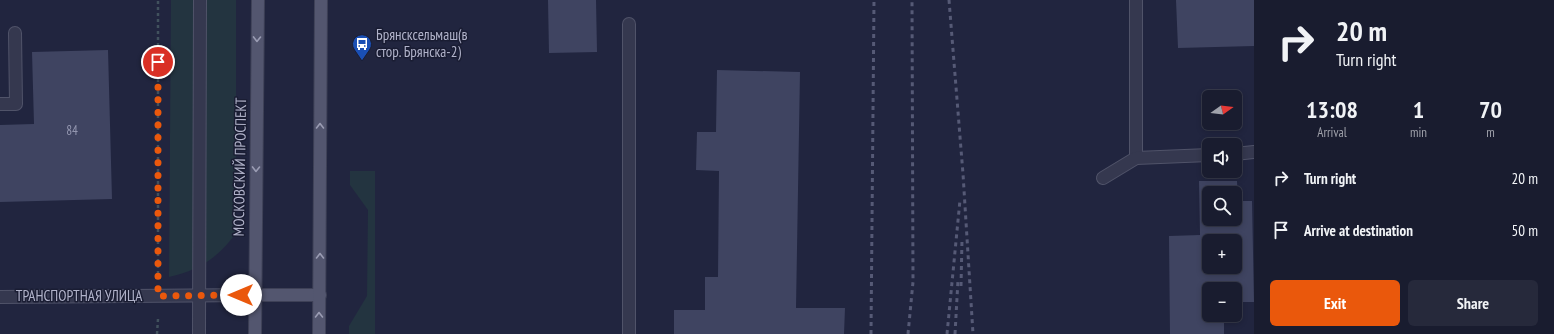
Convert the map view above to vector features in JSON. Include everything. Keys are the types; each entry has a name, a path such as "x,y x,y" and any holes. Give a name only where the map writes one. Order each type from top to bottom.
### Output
{"main road":[{"name":"МОСКОВСКИЙ ПРОСПЕКТ","path":"254,334 258,0"},
{"path":"319,334 321,0"},
{"path":"254,295 320,295"}],"street":[{"path":"199,334 200,0"},
{"path":"1136,0 1136,158"},
{"path":"629,334 630,24"},
{"path":"0,104 16,104 15,33"},
{"path":"1242,153 1254,152"},
{"path":"1103,178 1136,158 1202,155"},
{"name":"ТРАНСПОРТНАЯ УЛИЦА","path":"0,297 254,295"}],"path":[{"path":"158,0 158,334"}],"shaded area":[{"path":"171,0 236,0 236,233 215,256 207,262 189,271 169,277"},
{"path":"350,171 375,171 375,334 349,334 349,326 367,296 368,210 350,185"}],"building":[{"path":"548,0 596,0 597,52 549,53"},
{"path":"1176,0 1254,0 1254,46 1178,48"},
{"path":"108,50 112,199 0,202 0,125 34,124 32,52"},
{"path":"717,70 800,72 796,308 845,308 844,334 674,334 674,310 705,310 705,277 718,277 719,171 696,170 697,132 716,132"},
{"path":"1199,181 1237,181 1237,186 1202,186 1202,226 1242,226 1242,201 1252,201 1254,302 1242,302 1242,282 1202,282 1202,322 1224,322 1224,334 1170,334 1169,236 1200,235"}],"railway":[{"path":"871,334 874,0"},
{"path":"908,334 913,282 912,0"},
{"path":"949,0 963,174 973,334"},
{"path":"947,334 960,200"},
{"path":"961,286 962,240"},
{"path":"955,334 958,280"}],"place":[{"name":"Брянсксельмаш(в стор. Брянска-2)","path":"362,61"}],"route":[{"path":"158,62 158,296 241,295"}]}
